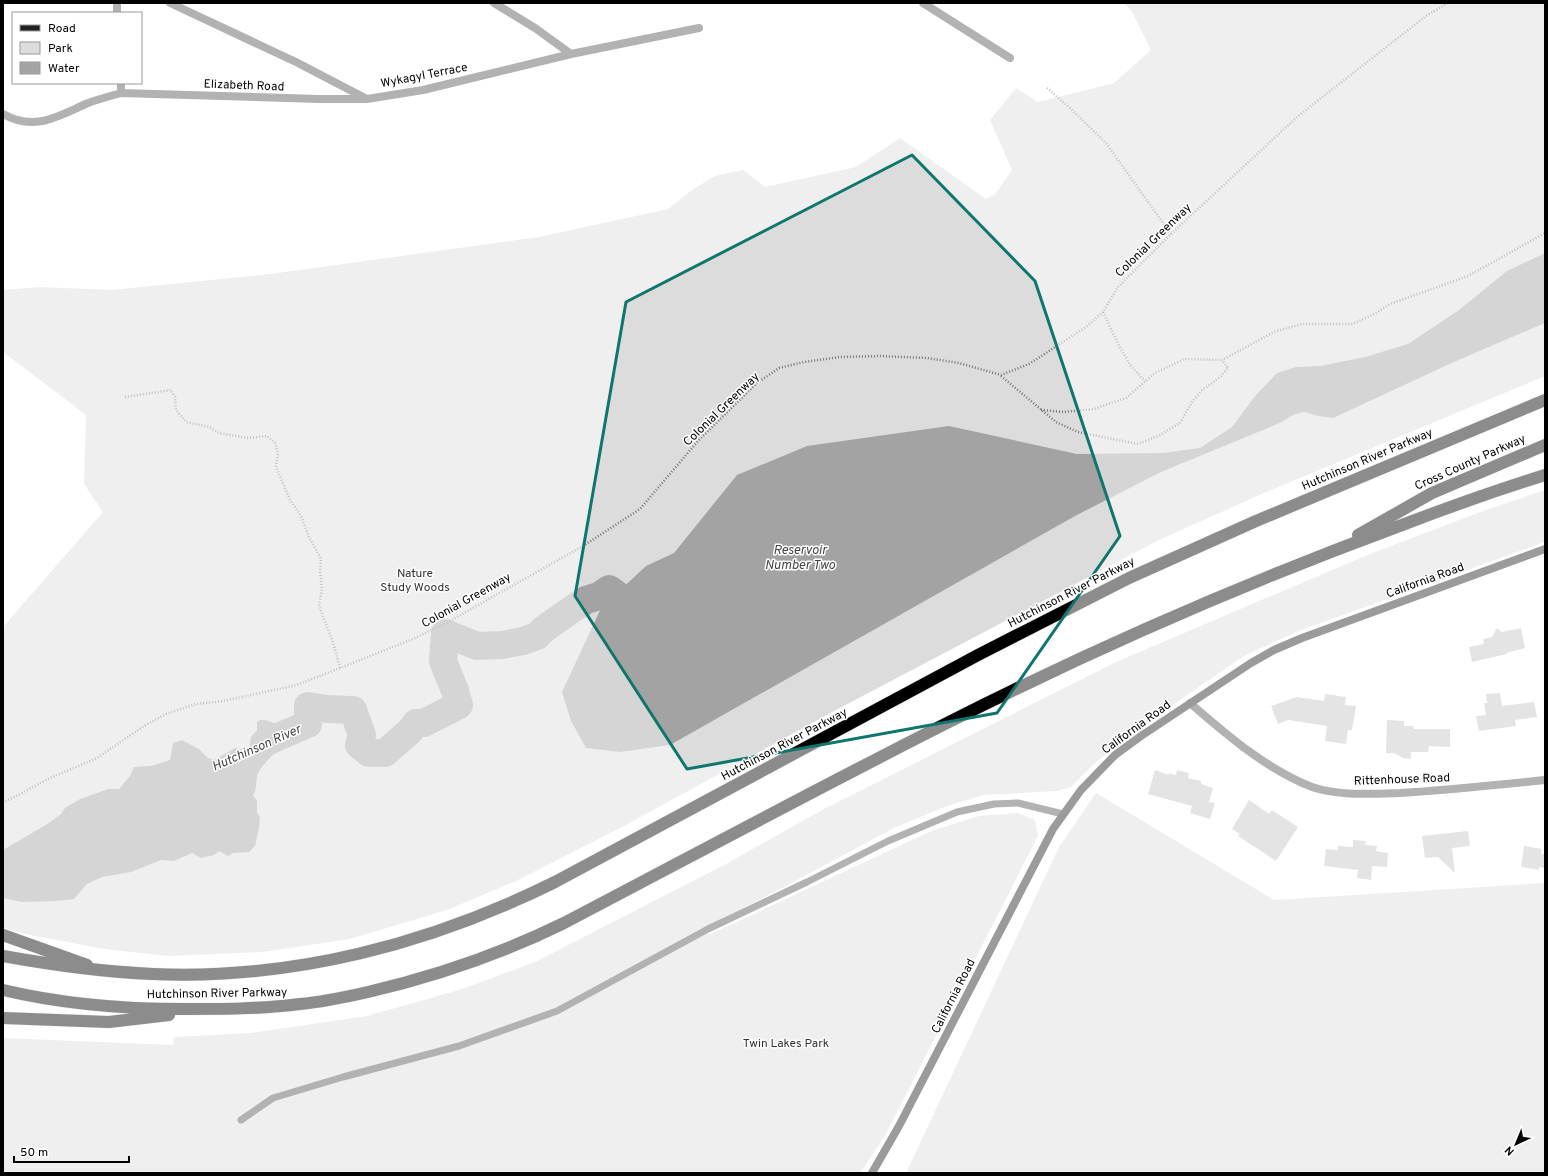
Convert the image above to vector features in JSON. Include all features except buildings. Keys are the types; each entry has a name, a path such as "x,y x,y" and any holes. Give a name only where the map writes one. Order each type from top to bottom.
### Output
{"highway":[{"name":"Hutchinson River Parkway","path":"3,956 105,971 153,974 210,974 265,970 292,967 374,951 427,935 478,917 554,882 984,652 1129,578 1256,521 1545,400"},
{"name":"Cross County Parkway","path":"1324,554 1432,492 1545,445"},
{"name":"Hutchinson River Parkway","path":"3,990 49,999 97,1005 155,1009 206,1009 294,1005 349,996 413,981 497,954 564,923 902,746 1001,696 1200,605 1324,554 1478,497 1545,475"},
{"path":"3,935 105,971"},
{"path":"3,1018 109,1022 150,1018 206,1009"}],"main road":[{"name":"California Road","path":"872,1173 899,1126 1033,865 1053,830 1081,790 1115,755 1190,703 1274,650 1302,638 1545,550"}],"street":[{"name":"Wykagyl Terrace","path":"170,3 296,62 367,99 423,90 571,54 699,28"},
{"path":"494,3 535,28 571,54"},
{"path":"923,3 1010,58"},
{"path":"121,84 121,93"},
{"name":"Elizabeth Road","path":"3,114 22,122 51,120 90,102 121,93 367,99"},
{"name":"Rittenhouse Road","path":"1190,703 1220,730 1254,755 1294,779 1314,787 1357,794 1446,791 1545,780"}],"lane":[{"path":"241,1120 273,1098 343,1077 459,1046 557,1011 708,929 807,882 888,841 957,812 994,804 1018,803 1063,814"}],"path":[{"name":"Colonial Greenway","path":"3,803 37,784 97,758 144,726 166,714 196,704 222,701 297,685 413,639 448,622 583,546 640,509 698,441 757,383 779,368 804,362 840,357 880,356 928,358 959,363 1001,376 1029,364 1086,328 1103,312 1118,287 1170,234 1297,117 1426,16 1448,3"},
{"path":"1047,88 1106,143 1153,207 1170,234"},
{"path":"1040,410 1064,412 1094,409 1126,398 1155,374 1184,359 1222,360 1274,332 1302,324 1353,324 1376,314 1390,304 1468,276 1545,233"},
{"path":"1103,312 1119,346 1131,366 1145,382"},
{"path":"1001,376 1056,422 1078,432 1138,444 1160,435 1180,423 1192,402 1203,389 1221,376 1228,368 1222,360"},
{"path":"125,396 171,390 175,397 176,410 186,422 209,427 219,433 248,438 267,436 275,443 278,453 276,467 290,500 301,516 309,537 321,559 320,571 322,589 319,606 334,645 340,668"}],"highlighted area":[{"path":"912,155 1035,281 1120,536 997,713 687,769 575,596 626,302"}],"green space":[{"name":"Nature Study Woods","path":"1124,3 1545,3 1545,376 1264,493 1159,540 836,710 626,825 516,881 447,910 350,939 263,952 168,956 104,949 30,935 3,928 3,627 103,512 84,484 86,415 3,352 3,290 40,287 111,290 270,274 539,237 668,209 692,190 715,176 743,170 765,187 856,167 900,138 986,199 996,193 1012,170 990,120 1016,88 1038,102 1114,83 1151,50 1131,10"},
{"name":"Twin Lakes Park","path":"1545,490 1545,542 1296,632 1244,656 1126,737 1093,765 1071,787 1058,791 984,795 947,806 894,828 788,885 695,932 711,934 931,831 979,816 1018,813 1035,820 1038,836 885,1136 860,1173 3,1173 3,1038 173,1045 174,1037 250,1033 367,1016 459,990 535,962 724,865 824,809 1116,662 1365,556 1480,512"},
{"path":"1096,793 1274,900 1545,883 1545,1173 906,1173 1059,847"}],"water":[{"name":"Reservoir Number Two","path":"1545,253 1545,323 1456,361 1333,418 1304,412 1293,415 1282,422 1161,472 1075,516 670,745 620,752 586,748 571,721 562,692 603,604 646,566 674,553 737,475 807,446 949,426 1077,454 1162,453 1200,448 1232,427 1255,396 1277,373 1296,367 1320,366 1365,357 1408,344 1459,310 1507,271"},
{"path":"260,720 266,720 285,726 298,727 296,733 270,758 258,773 253,795 257,801 257,812 260,817 259,828 255,846 249,852 233,853 228,856 219,851 214,855 201,858 192,853 174,861 161,860 131,872 102,877 87,884 74,899 22,902 3,898 3,850 49,823 61,814 65,808 80,799 108,789 119,789 130,776 134,767 151,766 170,760 173,743 182,740 199,749 208,758 214,760 235,748 248,750 257,730 257,722"}],"waterway":[{"name":"Hutchinson River","path":"264,743 308,724 308,706 327,709 353,710 362,735 359,745 369,753 385,753 410,731 416,723 424,723 459,705 443,661 445,633 477,646 502,645 523,641 537,636 544,629 586,600 599,596 609,589 616,594"}]}
